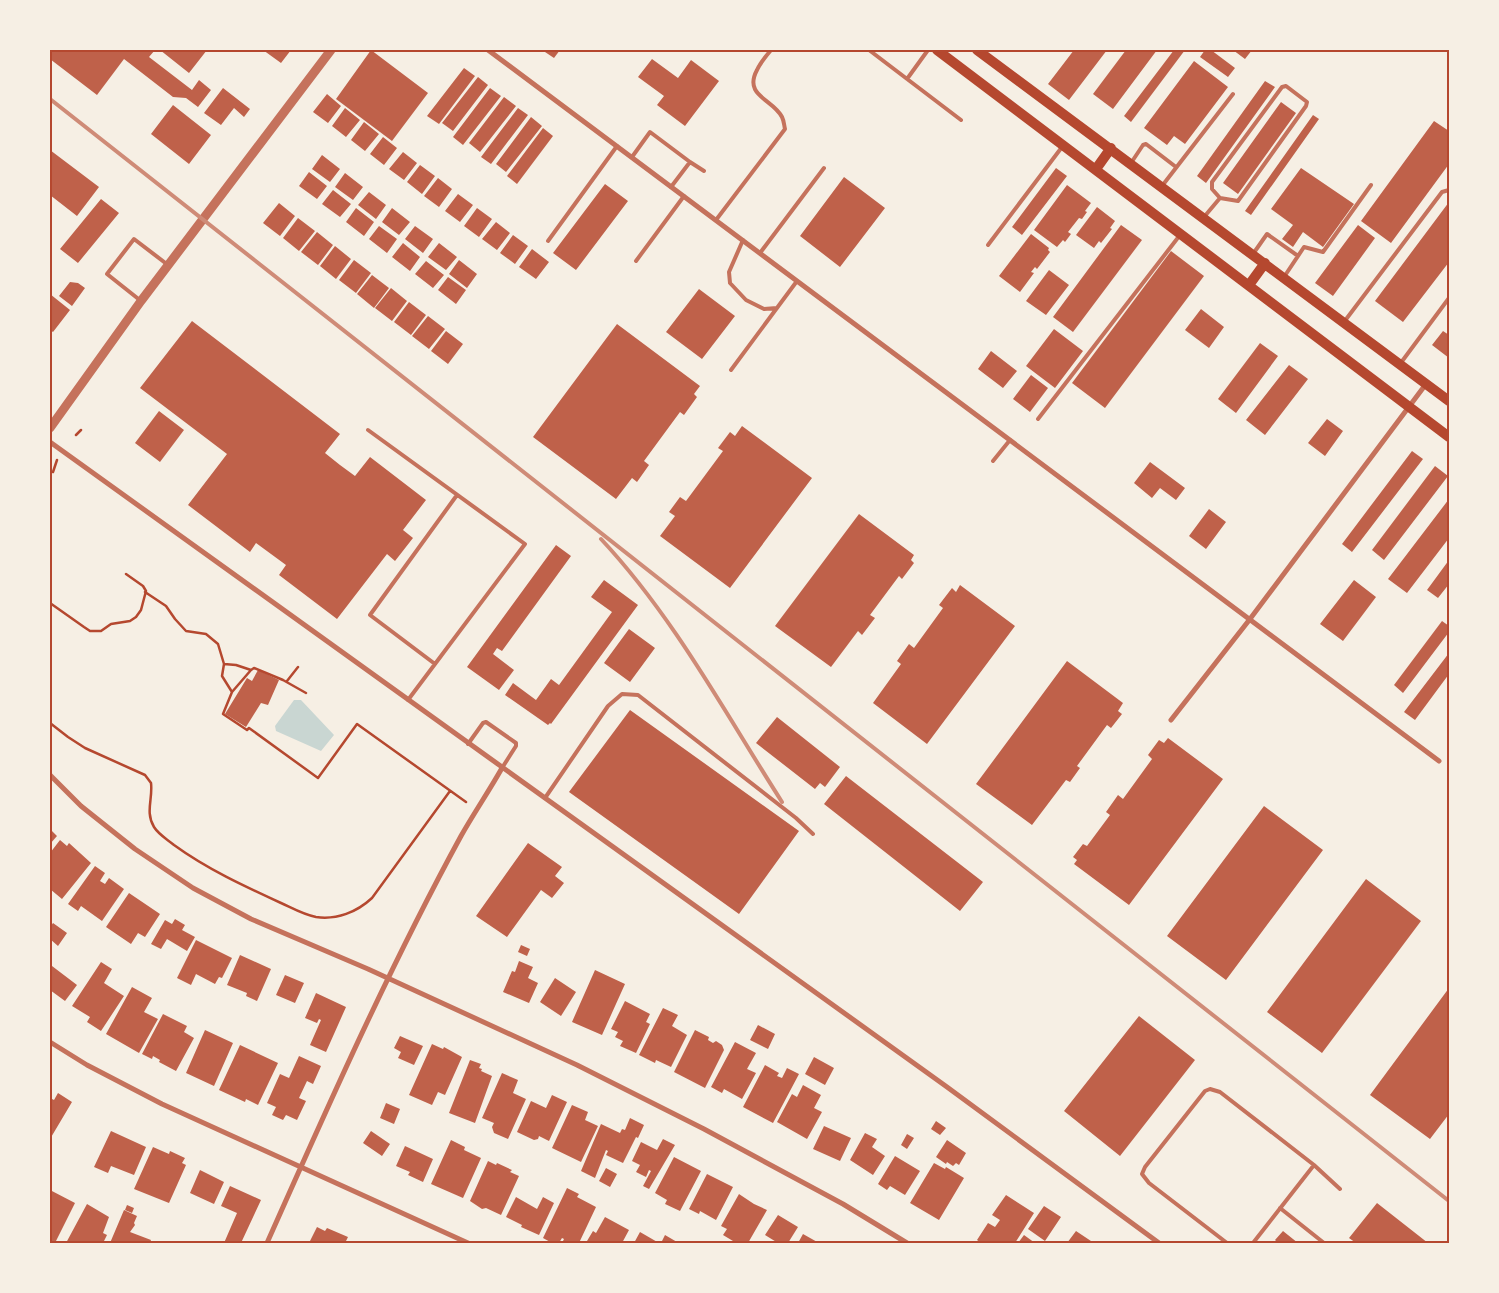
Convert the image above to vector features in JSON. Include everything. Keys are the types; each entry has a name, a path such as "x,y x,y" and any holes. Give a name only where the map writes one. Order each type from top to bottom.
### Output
{"main road":[{"path":"937,50 1449,437"},
{"path":"981,51 1449,401"},
{"path":"1096,169 1110,148"},
{"path":"1249,285 1265,263"}],"street":[{"path":"50,428 141,301 331,50"},
{"path":"488,50 1439,761"},
{"path":"1171,720 1250,619 1426,384"},
{"path":"50,442 947,1087 1159,1243"},
{"path":"267,1243 388,978 462,835 502,768"},
{"path":"50,775 82,806 127,843 193,888 251,919 388,978 577,1064 844,1204 907,1243"},
{"path":"50,1042 87,1065 162,1104 468,1243"}],"lane":[{"path":"716,220 785,129 784,119 777,110 756,92 753,83 756,70 771,50"},
{"path":"869,50 962,120"},
{"path":"907,79 928,50"},
{"path":"1286,86 1307,102 1306,106 1238,201 1220,198 1212,188 1212,182 1282,87 1286,86"},
{"path":"1162,186 1233,94"},
{"path":"632,157 650,132 704,171"},
{"path":"1130,163 1142,145 1146,144 1176,167"},
{"path":"988,245 1064,145"},
{"path":"548,241 617,146"},
{"path":"671,187 690,162"},
{"path":"760,252 824,168"},
{"path":"1284,277 1304,247 1323,252 1371,185"},
{"path":"1344,322 1442,192 1449,190"},
{"path":"636,261 684,196"},
{"path":"1204,218 1220,198"},
{"path":"1038,419 1181,233"},
{"path":"1253,254 1267,234 1298,256"},
{"path":"141,301 107,274 134,239 168,265"},
{"path":"743,240 728,272 730,283 746,300 764,309 777,308"},
{"path":"731,370 797,280"},
{"path":"1400,364 1449,298"},
{"path":"368,430 525,544 408,700"},
{"path":"993,462 1010,440"},
{"path":"435,664 370,615 457,495"},
{"path":"545,798 608,706 622,694 638,695 813,834"},
{"path":"468,744 486,722 516,742 516,746 502,768"},
{"path":"1227,1243 1149,1183 1142,1174 1145,1167 1204,1091 1210,1089 1220,1092 1314,1165 1340,1189"},
{"path":"1252,1243 1314,1165"},
{"path":"1280,1208 1324,1243"}],"path":[{"path":"76,436 81,430"},
{"path":"53,472 57,460"},
{"path":"50,603 90,631 101,631 111,624 130,621 141,610 146,591 143,586 126,574"},
{"path":"145,592 166,606 175,620 186,631 190,633 202,632 210,636 218,644 224,664 222,676 232,692"},
{"path":"224,664 236,665 251,670 254,668 287,682 306,693"},
{"path":"287,682 298,666"},
{"path":"251,670 232,692 223,714 247,730 249,728 318,778 357,724 466,802"},
{"path":"50,723 68,738 85,748 145,775 151,783 149,810 154,827 189,856 234,881 315,917 332,917 346,914 360,908 372,898 450,790"}],"shaded area":[{"path":"294,700 301,700 334,735 321,751 276,731 275,726"}],"building":[{"path":"50,50 155,50 149,57 192,90 199,80 211,90 198,107 186,98 173,97 124,59 97,95 50,59"},
{"path":"160,50 207,50 189,73"},
{"path":"263,50 291,50 281,63"},
{"path":"371,50 428,93 392,141 336,99"},
{"path":"542,50 560,50 554,58"},
{"path":"1074,50 1107,50 1069,100 1048,84"},
{"path":"1126,50 1157,50 1113,109 1093,94"},
{"path":"1174,50 1185,50 1131,122 1124,116"},
{"path":"1205,50 1211,50 1235,68 1228,77 1200,57"},
{"path":"1233,50 1252,50 1245,59"},
{"path":"652,59 678,78 691,60 719,81 685,126 657,105 664,96 638,77"},
{"path":"1194,61 1228,87 1185,144 1174,136 1167,145 1144,128"},
{"path":"464,68 475,76 439,124 427,116"},
{"path":"478,77 488,85 453,131 442,123"},
{"path":"1265,81 1275,87 1206,183 1197,176"},
{"path":"223,88 250,109 244,117 234,108 221,125 204,113"},
{"path":"490,88 501,96 463,145 453,137"},
{"path":"327,94 341,106 328,123 313,112"},
{"path":"504,97 516,106 480,152 469,143"},
{"path":"1281,102 1296,113 1238,194 1223,183"},
{"path":"173,105 211,135 189,164 151,134"},
{"path":"345,108 360,120 346,137 332,126"},
{"path":"518,108 528,115 491,164 481,157"},
{"path":"1313,115 1319,119 1251,215 1245,211"},
{"path":"531,117 542,126 506,172 496,164"},
{"path":"1434,121 1449,131 1449,164 1391,243 1361,221"},
{"path":"364,122 379,134 365,151 351,140"},
{"path":"543,128 553,136 517,184 507,176"},
{"path":"383,137 397,148 384,165 370,154"},
{"path":"50,150 99,187 77,216 50,195"},
{"path":"403,152 417,163 404,180 389,169"},
{"path":"322,155 340,169 330,182 312,169"},
{"path":"420,165 435,176 422,194 407,182"},
{"path":"1056,168 1067,176 1022,235 1012,227"},
{"path":"1301,168 1354,204 1323,247 1303,232 1293,247 1282,239 1293,225 1271,209"},
{"path":"309,172 327,186 317,199 299,186"},
{"path":"345,173 363,187 353,200 335,187"},
{"path":"844,177 885,208 840,267 800,236"},
{"path":"438,178 452,189 439,207 424,196"},
{"path":"605,184 628,201 576,270 553,253"},
{"path":"1067,185 1091,203 1082,219 1079,218 1068,232 1071,234 1065,242 1063,240 1057,247 1034,230"},
{"path":"333,190 351,204 340,217 322,204"},
{"path":"369,192 386,205 376,219 358,205"},
{"path":"458,194 473,205 460,222 445,211"},
{"path":"101,199 119,213 78,263 60,249"},
{"path":"1449,202 1449,262 1403,322 1375,301"},
{"path":"279,203 295,216 280,236 263,223"},
{"path":"1097,207 1115,221 1110,228 1112,229 1101,243 1099,241 1094,248 1076,235"},
{"path":"356,208 374,222 364,236 346,222"},
{"path":"392,208 410,222 399,235 382,222"},
{"path":"477,208 492,219 479,237 464,226"},
{"path":"298,218 315,231 299,251 283,238"},
{"path":"496,222 510,233 497,250 482,239"},
{"path":"1121,225 1142,240 1073,332 1053,317"},
{"path":"1358,225 1375,238 1333,296 1315,283"},
{"path":"379,226 397,239 387,253 369,239"},
{"path":"415,226 433,239 423,253 405,239"},
{"path":"317,232 333,245 318,265 301,252"},
{"path":"1031,234 1049,248 1050,252 1037,269 1035,267 1031,272 1034,273 1020,292 999,276"},
{"path":"513,235 528,246 515,264 500,253"},
{"path":"403,243 420,257 410,271 392,257"},
{"path":"439,243 457,257 446,270 428,257"},
{"path":"335,246 351,259 336,279 320,266"},
{"path":"532,249 549,262 536,279 519,267"},
{"path":"1171,251 1204,276 1105,408 1072,383"},
{"path":"354,260 371,273 356,293 339,280"},
{"path":"459,260 477,274 467,288 449,274"},
{"path":"426,261 444,275 433,288 415,274"},
{"path":"1049,270 1069,285 1046,315 1026,301"},
{"path":"372,275 389,288 374,308 357,294"},
{"path":"448,277 466,290 456,304 438,290"},
{"path":"70,282 78,283 85,288 72,306 59,296"},
{"path":"391,288 407,301 392,321 375,308"},
{"path":"699,289 735,316 702,359 666,332"},
{"path":"50,294 70,310 53,332 50,330"},
{"path":"409,302 426,315 411,335 394,322"},
{"path":"1201,309 1224,327 1209,348 1185,330"},
{"path":"428,316 445,329 429,349 412,336"},
{"path":"192,321 340,434 325,453 340,465 355,476 370,457 426,500 403,530 413,538 395,561 387,554 337,619 279,575 286,565 256,543 250,552 188,505 227,454 140,388"},
{"path":"617,324 700,386 694,394 697,397 684,415 680,412 644,461 649,465 637,482 632,478 616,499 533,437"},
{"path":"1054,329 1083,351 1055,388 1026,366"},
{"path":"446,331 463,344 448,364 431,351"},
{"path":"1443,331 1449,335 1449,358 1432,345"},
{"path":"1260,343 1278,356 1236,413 1218,399"},
{"path":"991,351 1017,371 1003,388 978,369"},
{"path":"1289,365 1308,379 1265,435 1246,420"},
{"path":"1031,375 1048,388 1030,412 1013,399"},
{"path":"159,411 184,430 160,462 135,443"},
{"path":"1327,419 1343,431 1325,456 1308,443"},
{"path":"742,426 812,478 730,588 660,536 675,516 669,512 680,497 686,501 723,451 718,448 730,432 735,436"},
{"path":"1412,451 1423,459 1352,552 1342,544"},
{"path":"1150,462 1185,488 1176,500 1160,488 1152,498 1134,483"},
{"path":"1435,466 1448,476 1384,560 1372,550"},
{"path":"1449,499 1449,538 1407,593 1388,579"},
{"path":"1209,509 1226,522 1206,549 1189,536"},
{"path":"859,514 914,555 911,560 914,563 902,579 899,576 870,615 875,618 862,635 858,631 831,667 775,626"},
{"path":"556,545 571,556 502,651 497,648 493,654 514,670 499,690 467,667"},
{"path":"1449,560 1449,584 1438,598 1427,590"},
{"path":"604,580 638,605 551,724 548,725 505,695 513,683 536,700 551,679 559,685 612,612 591,597"},
{"path":"1354,580 1376,597 1343,641 1320,624"},
{"path":"960,585 1015,626 927,744 873,703 901,664 897,661 909,644 914,648 943,608 939,605 952,588 956,592"},
{"path":"1442,621 1449,626 1449,632 1403,693 1394,685"},
{"path":"629,629 655,648 630,682 604,663"},
{"path":"1449,653 1449,674 1415,720 1404,712"},
{"path":"1067,661 1123,703 1118,711 1122,714 1111,728 1107,725 1077,766 1080,768 1070,782 1066,780 1032,825 976,784"},
{"path":"258,670 279,680 268,705 261,703 246,727 225,714 247,678 252,681"},
{"path":"630,710 799,831 739,914 569,792"},
{"path":"777,717 840,767 825,787 820,783 815,789 756,743"},
{"path":"1168,738 1223,779 1129,905 1074,864 1077,860 1073,857 1083,844 1087,846 1110,815 1106,812 1118,795 1123,799 1152,759 1148,755 1159,740 1164,743"},
{"path":"846,776 983,882 960,911 824,804"},
{"path":"1264,806 1323,850 1226,980 1167,936"},
{"path":"50,829 57,836 50,844"},
{"path":"60,840 67,846 69,843 91,863 62,899 50,889 50,853"},
{"path":"528,843 562,867 555,876 564,883 552,898 541,890 507,937 476,916"},
{"path":"95,866 105,873 100,881 105,884 109,878 124,889 102,921 81,906 78,911 68,904"},
{"path":"1366,879 1421,921 1322,1053 1267,1012"},
{"path":"129,893 160,914 145,937 138,933 131,944 106,927"},
{"path":"175,919 185,925 182,930 195,937 187,951 167,939 161,949 151,944 165,920 172,924"},
{"path":"53,923 67,933 58,946 50,939 50,927"},
{"path":"196,940 232,958 222,978 219,977 215,984 196,974 191,985 177,978"},
{"path":"521,945 530,949 527,956 518,952"},
{"path":"240,955 271,969 257,1001 246,996 247,993 227,985"},
{"path":"519,961 533,967 528,978 538,983 529,1003 503,992 512,971 515,972"},
{"path":"101,962 112,969 104,983 124,996 101,1031 87,1022 90,1017 72,1006"},
{"path":"52,966 77,985 65,1001 50,990 50,969"},
{"path":"595,970 625,984 602,1035 572,1022"},
{"path":"285,975 304,983 295,1003 276,995"},
{"path":"555,978 576,992 561,1016 540,1002"},
{"path":"132,987 152,998 144,1012 158,1019 139,1053 106,1034"},
{"path":"1449,988 1449,1114 1430,1139 1370,1095"},
{"path":"316,993 346,1007 326,1052 310,1045 321,1020 319,1019 317,1023 305,1018"},
{"path":"625,1001 650,1014 646,1022 650,1024 636,1053 620,1046 623,1041 615,1037 618,1032 611,1029"},
{"path":"663,1008 678,1015 672,1026 687,1035 671,1067 656,1060 655,1063 639,1055"},
{"path":"163,1014 187,1026 184,1032 194,1038 176,1071 159,1062 160,1060 153,1056 152,1059 142,1054"},
{"path":"1139,1016 1195,1060 1120,1156 1064,1111"},
{"path":"758,1025 775,1034 768,1049 750,1040"},
{"path":"205,1030 233,1043 214,1086 186,1073"},
{"path":"695,1030 709,1037 708,1040 713,1043 716,1041 722,1045 724,1050 705,1088 674,1072"},
{"path":"400,1036 423,1046 414,1065 398,1058 401,1052 394,1048"},
{"path":"735,1042 756,1053 747,1069 756,1073 742,1099 724,1089 722,1093 711,1087"},
{"path":"432,1044 443,1049 444,1047 462,1057 445,1095 438,1092 432,1105 409,1095"},
{"path":"240,1045 278,1063 258,1105 246,1099 245,1102 219,1090"},
{"path":"299,1056 321,1066 313,1084 307,1081 299,1098 306,1101 297,1120 286,1115 283,1120 272,1115 276,1107 267,1103 280,1074 289,1078"},
{"path":"814,1057 834,1068 825,1085 805,1074"},
{"path":"470,1060 481,1064 479,1068 482,1069 481,1071 492,1076 475,1123 449,1113"},
{"path":"765,1065 779,1073 777,1076 782,1078 787,1068 799,1074 773,1123 743,1107"},
{"path":"502,1073 518,1080 513,1093 526,1099 508,1139 494,1133 492,1127 494,1123 482,1118"},
{"path":"803,1085 821,1095 814,1108 822,1112 807,1139 777,1122 792,1094 797,1097"},
{"path":"58,1093 72,1102 50,1139 50,1098 54,1100"},
{"path":"552,1095 567,1102 549,1141 539,1136 538,1139 534,1140 517,1132 531,1101 546,1108"},
{"path":"386,1103 400,1109 394,1124 380,1118"},
{"path":"572,1105 588,1112 585,1120 598,1126 581,1162 552,1148"},
{"path":"630,1118 644,1125 623,1163 606,1155 608,1151 606,1150 595,1178 581,1171 601,1124 620,1133 622,1129 625,1130"},
{"path":"936,1121 946,1128 940,1135 931,1129"},
{"path":"824,1126 851,1138 840,1161 813,1149"},
{"path":"111,1131 146,1147 134,1175 111,1166 108,1173 94,1167"},
{"path":"371,1131 390,1144 382,1156 363,1143"},
{"path":"865,1133 877,1139 872,1147 885,1156 873,1175 850,1160"},
{"path":"907,1134 914,1138 907,1149 901,1145"},
{"path":"663,1139 675,1145 649,1189 643,1186 651,1171 649,1170 646,1177 636,1172 640,1165 632,1161 641,1142 657,1150"},
{"path":"451,1140 465,1147 464,1150 481,1158 463,1198 431,1184"},
{"path":"947,1140 966,1153 959,1165 956,1163 953,1166 947,1162 946,1164 936,1157"},
{"path":"405,1146 433,1159 423,1182 408,1175 410,1172 396,1166"},
{"path":"153,1147 169,1154 170,1151 185,1158 182,1163 186,1165 169,1203 134,1189"},
{"path":"895,1156 920,1171 905,1195 890,1186 887,1190 878,1184"},
{"path":"674,1157 701,1171 680,1211 665,1204 667,1200 655,1193"},
{"path":"488,1161 512,1170 510,1172 519,1176 501,1215 486,1208 482,1209 470,1201"},
{"path":"934,1163 945,1169 946,1167 964,1178 939,1220 910,1203"},
{"path":"606,1168 617,1174 610,1187 599,1181"},
{"path":"200,1170 224,1182 214,1204 190,1193"},
{"path":"707,1174 733,1187 716,1220 700,1211 699,1214 689,1209"},
{"path":"230,1186 261,1200 241,1243 224,1243 237,1213 221,1206"},
{"path":"567,1188 579,1194 577,1197 596,1207 579,1243 562,1243 564,1239 562,1238 559,1243 552,1243 543,1238"},
{"path":"50,1190 75,1203 55,1243 50,1240"},
{"path":"739,1194 767,1210 748,1243 732,1243 733,1241 723,1235 727,1229 721,1226"},
{"path":"1006,1195 1034,1213 1015,1243 981,1243 977,1240 988,1223 995,1227 1000,1220 992,1215"},
{"path":"516,1197 537,1209 543,1197 554,1203 539,1235 521,1227 522,1225 506,1217"},
{"path":"1377,1203 1428,1243 1356,1243 1349,1238"},
{"path":"87,1204 109,1217 103,1233 107,1235 103,1243 66,1243"},
{"path":"127,1205 134,1208 132,1213 125,1210"},
{"path":"1044,1206 1061,1217 1045,1241 1028,1229"},
{"path":"124,1210 137,1216 135,1225 130,1232 151,1240 150,1243 110,1243"},
{"path":"778,1215 798,1227 788,1243 778,1243 765,1235"},
{"path":"605,1217 629,1230 622,1243 589,1243 587,1241 593,1231 596,1233"},
{"path":"317,1227 325,1231 327,1228 348,1237 345,1243 309,1243"},
{"path":"1076,1231 1091,1241 1089,1243 1067,1243"},
{"path":"1283,1231 1298,1243 1278,1243 1275,1240"},
{"path":"640,1232 659,1243 634,1243"},
{"path":"803,1234 819,1243 798,1243"},
{"path":"665,1235 677,1242 661,1243"},
{"path":"1024,1235 1035,1243 1018,1243"}],"railway":[{"path":"50,99 1449,1201"},
{"path":"601,539 652,600 698,666 782,802"}]}
